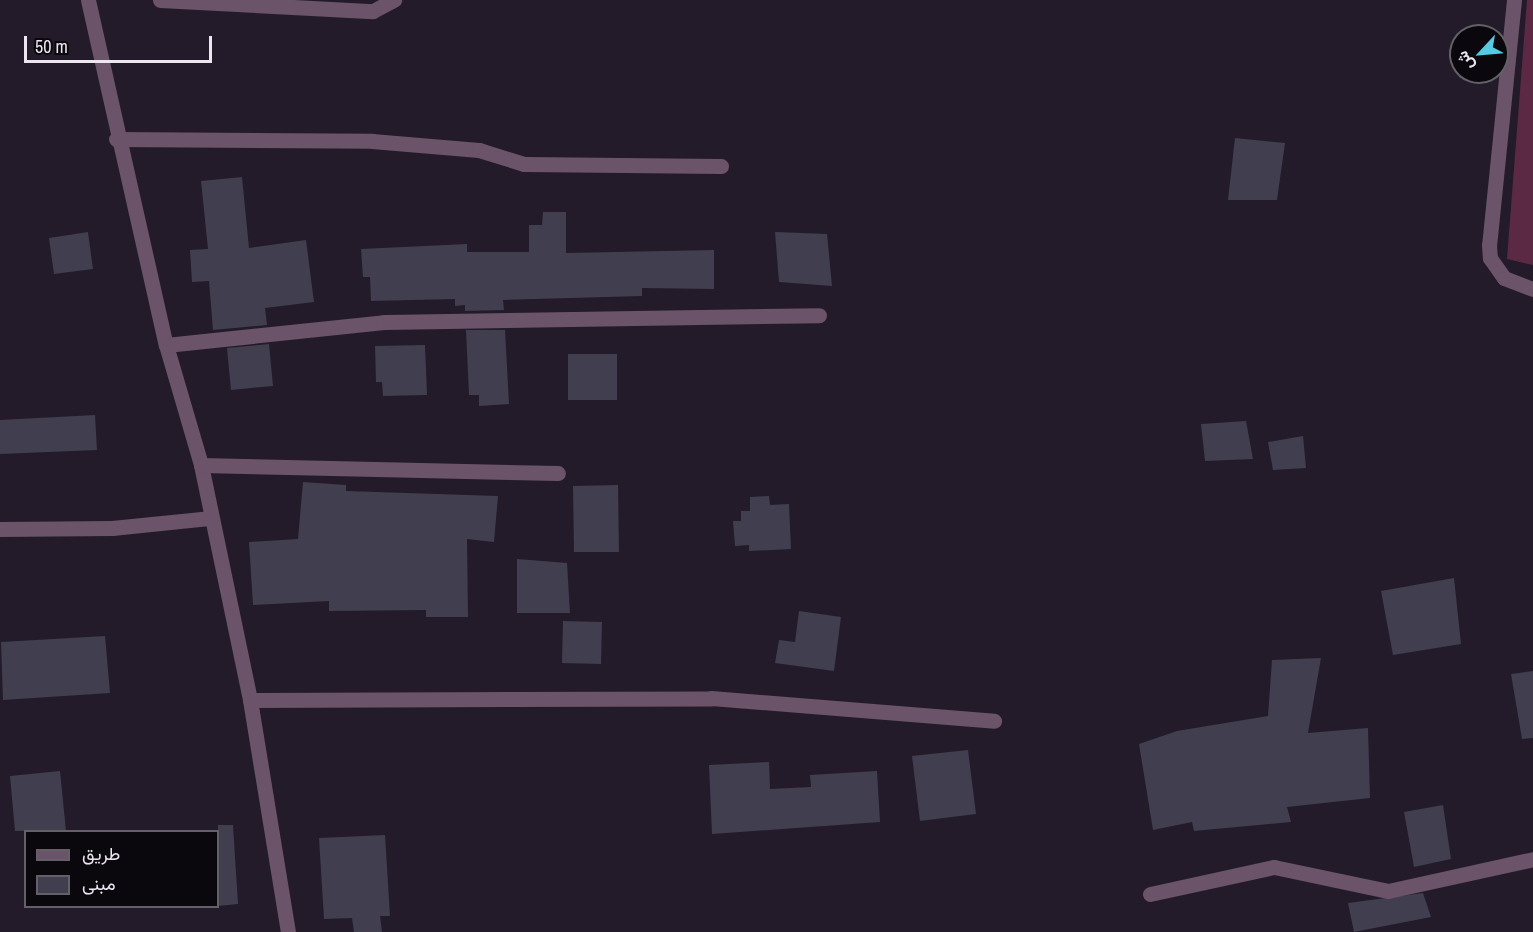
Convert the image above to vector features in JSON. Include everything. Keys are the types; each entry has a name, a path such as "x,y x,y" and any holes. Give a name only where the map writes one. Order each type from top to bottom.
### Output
{"street":[{"path":"88,0 116,139 166,345 201,465 250,700 288,932"},
{"path":"160,0 373,11 394,0"},
{"path":"1514,0 1489,245 1490,258 1504,278 1533,289"},
{"path":"116,139 372,141 479,150 524,164 721,166"},
{"path":"166,345 384,322 819,315"},
{"path":"201,465 558,473"},
{"path":"0,528 112,528 212,518"},
{"path":"250,700 711,698 994,721"},
{"path":"1150,894 1274,867 1388,891 1533,859"}],"shaded area":[{"path":"1527,0 1533,0 1533,265 1507,259"}],"building":[{"path":"1235,138 1285,143 1277,200 1228,200"},
{"path":"242,177 249,248 306,240 314,302 265,308 267,325 213,330 209,281 192,282 190,250 208,249 201,181"},
{"path":"543,212 566,212 566,253 714,250 714,289 642,288 642,296 503,300 504,310 465,311 465,305 455,306 455,299 371,301 370,277 363,277 361,249 467,244 467,252 529,252 529,225 542,225"},
{"path":"88,232 93,269 54,274 49,238"},
{"path":"775,232 827,234 832,286 779,282"},
{"path":"466,330 505,330 509,404 479,406 479,395 469,395"},
{"path":"269,344 273,386 231,390 227,348"},
{"path":"425,345 427,395 383,396 382,382 376,382 375,346"},
{"path":"568,354 617,354 617,400 568,400"},
{"path":"95,415 97,450 0,454 0,420"},
{"path":"1246,421 1253,459 1205,461 1201,424"},
{"path":"1303,436 1306,468 1273,470 1268,442"},
{"path":"303,482 346,485 346,491 498,496 494,542 467,539 468,617 426,617 426,610 329,611 329,601 253,605 249,542 298,539"},
{"path":"618,485 619,552 574,552 573,486"},
{"path":"769,496 770,505 789,504 791,549 749,551 749,545 735,546 733,521 741,521 741,511 750,511 750,497"},
{"path":"517,559 567,563 570,613 517,613"},
{"path":"1454,578 1461,644 1393,655 1381,591"},
{"path":"799,611 841,617 834,671 775,663 779,640 795,642"},
{"path":"563,621 602,622 601,664 562,663"},
{"path":"105,636 110,693 3,700 1,642"},
{"path":"1321,658 1308,733 1368,728 1370,798 1287,807 1291,822 1194,831 1192,822 1153,830 1139,744 1177,731 1268,716 1272,660"},
{"path":"1533,671 1533,738 1522,739 1511,674"},
{"path":"968,750 976,814 920,821 912,756"},
{"path":"769,762 770,789 811,787 810,775 877,771 880,822 712,834 709,765"},
{"path":"60,771 66,830 15,831 10,776"},
{"path":"1443,805 1451,859 1414,867 1404,812"},
{"path":"218,825 233,825 238,904 219,906"},
{"path":"385,835 390,916 380,916 382,932 354,932 352,918 324,919 319,838"},
{"path":"1423,893 1431,917 1354,932 1348,903"}]}
